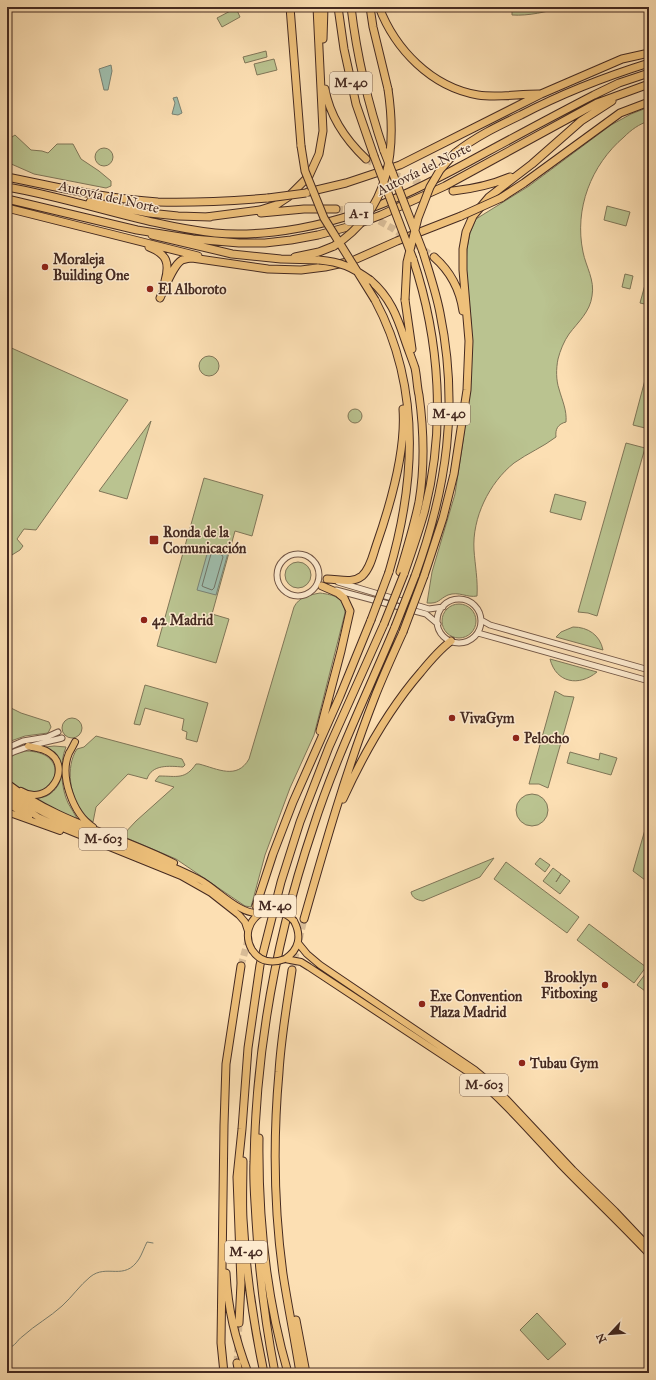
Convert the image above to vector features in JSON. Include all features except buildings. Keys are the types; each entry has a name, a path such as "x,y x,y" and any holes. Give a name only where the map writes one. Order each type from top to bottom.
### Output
{"highway":[{"path":"256,906 273,854 309,766 346,683 389,572 397,545 409,475 410,439 407,400 394,342 375,300 324,218 305,171 301,146 290,7"},
{"path":"206,217 260,210 276,205 288,197 309,176 319,154 323,131 318,7"},
{"path":"324,7 323,68 327,99 333,116 342,132 366,159"},
{"name":"M-40","path":"264,1373 256,1334 246,1262 243,1218 242,1129 248,1048 260,965 281,882 300,822 329,747 402,573 424,512 433,467 438,412 434,344 426,303 413,259 356,104 344,49 338,7"},
{"name":"M-40","path":"275,1373 267,1331 259,1266 254,1163 255,1125 261,1056 271,985 289,905 313,826 415,576 436,512 445,464 449,412 449,381 445,340 432,279 372,116 364,88 353,24 352,7"},
{"path":"353,24 355,18 355,7"},
{"path":"281,259 319,252 334,246 347,238 366,217 380,190 386,174 392,133 392,112 370,7"},
{"path":"378,7 384,22 403,49 422,69 439,80 458,89 477,95 502,97 541,94"},
{"path":"7,177 87,194 135,200 171,202 219,202 306,193 346,183 400,165 541,94 622,60 649,53"},
{"path":"402,573 419,500 423,465 422,418 405,300 407,262 418,218 430,186 440,170 455,153 488,131 560,95 615,73 649,63"},
{"name":"Autovía del Norte","path":"7,187 143,219 215,233 263,233 289,230 328,223 379,206 418,189 594,95 619,83 649,73"},
{"name":"Autovía del Norte","path":"7,198 137,230 216,242 246,243 291,240 356,225 381,215 445,186 597,103 649,84"},
{"path":"304,919 328,834 350,766 424,576 443,518 454,474 467,390 469,341 463,270 463,249 466,232 474,216 489,197 532,164 581,121 624,93"},
{"path":"127,238 162,253 166,259 168,270 160,298 176,266 182,260 192,258 268,269 301,270 325,267 352,261 501,198 620,113 649,102"},
{"path":"453,191 479,188 500,181 532,164"},
{"path":"137,196 171,202"},
{"path":"73,202 96,203 149,213 206,217 233,216 304,209 336,209"},
{"path":"7,208 230,263"},
{"path":"137,230 158,237 232,254 281,259 333,261 353,268 379,287 388,299 400,325 415,369"},
{"path":"434,257 442,264 450,275 462,303 465,326 465,373 461,427"},
{"path":"327,579 352,581 362,576 369,565 383,526 394,486 402,443 404,413 400,365"},
{"path":"309,766 324,721 350,611 344,598 338,593 318,587"},
{"path":"328,834 357,768 389,714 414,680 437,653 451,641"},
{"path":"75,742 68,754 66,769 67,786 72,802 80,815 88,824 101,832"},
{"path":"7,783 30,795 39,795 48,792 54,786 58,778 59,770 56,760 50,753 28,746"},
{"path":"7,783 23,796 42,807 81,825 158,855 188,870 202,881"},
{"name":"M-603","path":"7,790 40,812 176,868 202,881 244,910 253,913 278,911 287,915 294,921 298,931 298,943 307,954 320,965 475,1070 493,1085 573,1170 649,1246"},
{"name":"M-603","path":"7,796 38,817 181,876 211,893 240,914 248,931 248,942 258,957 275,962 285,959 301,962 471,1074 489,1089 649,1254"},
{"path":"7,803 45,825"},
{"path":"7,812 85,841 131,855"},
{"path":"248,931 253,920 262,913"},
{"path":"285,959 294,952 298,943"},
{"path":"224,1373 221,1343 226,1064 241,966"},
{"path":"292,970 280,1057 276,1117 276,1162 283,1274 300,1373"},
{"path":"261,1056 259,1163 260,1201 270,1295 277,1331 288,1373"},
{"path":"239,1323 241,1283 237,1177 242,1129"},
{"path":"224,1169 228,1300 235,1334 248,1373"},
{"path":"280,1232 306,1373"},
{"path":"237,1362 238,1373"}],"street":[{"path":"318,587 319,574 317,566 313,560 307,556 298,554 291,555 279,565 277,578 280,585 287,593 296,596 304,595 318,587 426,614 438,624"},
{"path":"319,574 327,579 429,609 443,607"},
{"path":"454,599 468,600 478,608 481,620 481,627 478,633 471,640 464,643 451,641 442,634 438,624 439,612 448,602 454,599"},
{"path":"481,620 490,625 649,670"},
{"path":"478,633 649,681"},
{"path":"7,748 23,742 47,737 58,732"},
{"path":"7,755 28,746 62,738"}],"green space":[{"path":"512,7 563,7 538,13 512,15"},
{"path":"236,8 240,17 222,27 217,18"},
{"path":"266,51 267,57 245,63 243,57"},
{"path":"274,59 277,70 257,75 254,64"},
{"path":"649,107 649,121 629,132 612,148 602,161 594,174 583,204 581,236 584,258 593,290 589,307 567,337 562,346 558,359 557,382 565,409 566,422 558,427 556,437 519,459 505,471 490,491 484,502 479,514 474,538 477,596 452,594 437,602 427,603 432,572 455,494 463,441 471,371 471,322 466,266 467,248 470,233 476,219 529,186 611,125 631,114"},
{"path":"7,131 12,137 15,135 31,150 48,153 57,144 73,144 81,159 111,181 111,186 106,188 34,174 9,163 7,161"},
{"path":"104,148 110,151 113,157 110,163 104,166 98,163 95,157 98,151"},
{"path":"607,206 630,212 626,226 604,220"},
{"path":"625,274 633,276 630,289 622,287"},
{"path":"646,281 649,281 649,305 640,303"},
{"path":"7,346 128,400 36,530 24,529 17,539 23,546 20,550 7,558"},
{"path":"209,356 216,359 219,366 216,373 209,376 202,373 199,366 202,359"},
{"path":"649,365 649,429 633,425"},
{"path":"355,409 360,411 362,416 360,421 355,423 350,421 348,416 350,411"},
{"path":"151,421 127,499 99,491"},
{"path":"626,443 645,448 597,616 578,612"},
{"path":"204,478 263,495 252,536 235,531 212,614 229,619 216,663 157,646"},
{"path":"555,494 586,502 581,520 550,512"},
{"path":"298,562 307,566 311,575 307,584 298,588 289,584 285,575 289,566"},
{"path":"320,593 334,596 340,600 343,603 345,613 314,735 290,788 265,855 251,907 245,906 176,859 122,836 136,821 174,787 155,781 159,776 184,775 188,773 196,764 220,770 233,771 239,769 249,759 294,607 302,599"},
{"path":"456,604 462,604 466,605 473,611 476,621 475,628 469,635 462,638 456,638 452,637 445,631 442,624 442,618 443,614 449,607"},
{"path":"573,627 584,628 596,636 603,650 556,637 561,632"},
{"path":"550,659 597,672 583,680 569,680 563,678 557,673"},
{"path":"145,685 208,703 197,742 186,739 187,732 182,730 184,719 145,708 140,725 134,724"},
{"path":"555,691 564,696 574,697 548,788 539,784 529,784"},
{"path":"7,706 21,713 49,722 51,727 48,733 25,736 8,742 11,732 7,717"},
{"path":"72,718 79,721 82,728 79,735 72,738 65,735 62,728 65,721"},
{"path":"96,736 182,759 185,765 183,767 167,766 157,768 149,774 147,779 128,774 96,807 93,822 83,814 75,799 72,791 70,773 73,756 77,749 84,747"},
{"path":"46,747 66,747 62,760 62,783 68,803 78,820 32,798 41,798 48,795 56,789 59,783 61,769 59,763 52,751"},
{"path":"26,751 41,753 50,759 55,767 55,776 51,784 45,790 36,793 25,791 7,779 7,759 17,753"},
{"path":"570,752 599,760 600,753 617,758 611,775 567,763"},
{"path":"529,794 535,794 545,801 548,810 547,816 541,823 535,826 529,826 519,819 516,813 516,807 523,797"},
{"path":"649,816 649,883 633,871"},
{"path":"494,858 480,877 423,901 412,896 411,892"},
{"path":"540,858 550,865 545,872 535,864"},
{"path":"506,862 579,917 567,933 494,879"},
{"path":"553,868 570,881 560,894 543,881"},
{"path":"589,924 646,967 634,983 577,940"},
{"path":"649,969 649,994 637,985"},
{"path":"537,1313 566,1344 548,1360 520,1330"}],"water":[{"path":"111,65 112,71 108,90 104,90 99,69"},
{"path":"177,97 182,113 178,115 172,114 175,103 173,98"},
{"path":"209,547 228,553 216,595 197,590"}],"waterway":[{"path":"7,1349 13,1346 20,1338 53,1314 90,1277 96,1273 127,1270 139,1259 147,1242 153,1243"}],"tunnel":[{"path":"366,159 391,174 428,185"},
{"path":"336,209 361,212"},
{"path":"370,216 392,228 434,257"},
{"path":"292,970 304,919"},
{"path":"241,966 249,936"},
{"path":"237,1363 239,1323"}],"place":[{"name":"Moraleja Building One","path":"45,267"},
{"name":"El Alboroto","path":"150,289"},
{"name":"Ronda de la Comunicación","path":"154,540"},
{"name":"42 Madrid","path":"144,620"},
{"name":"VivaGym","path":"452,718"},
{"name":"Pelocho","path":"516,738"},
{"name":"Brooklyn Fitboxing","path":"605,985"},
{"name":"Exe Convention Plaza Madrid","path":"422,1004"},
{"name":"Tubau Gym","path":"522,1063"}]}
